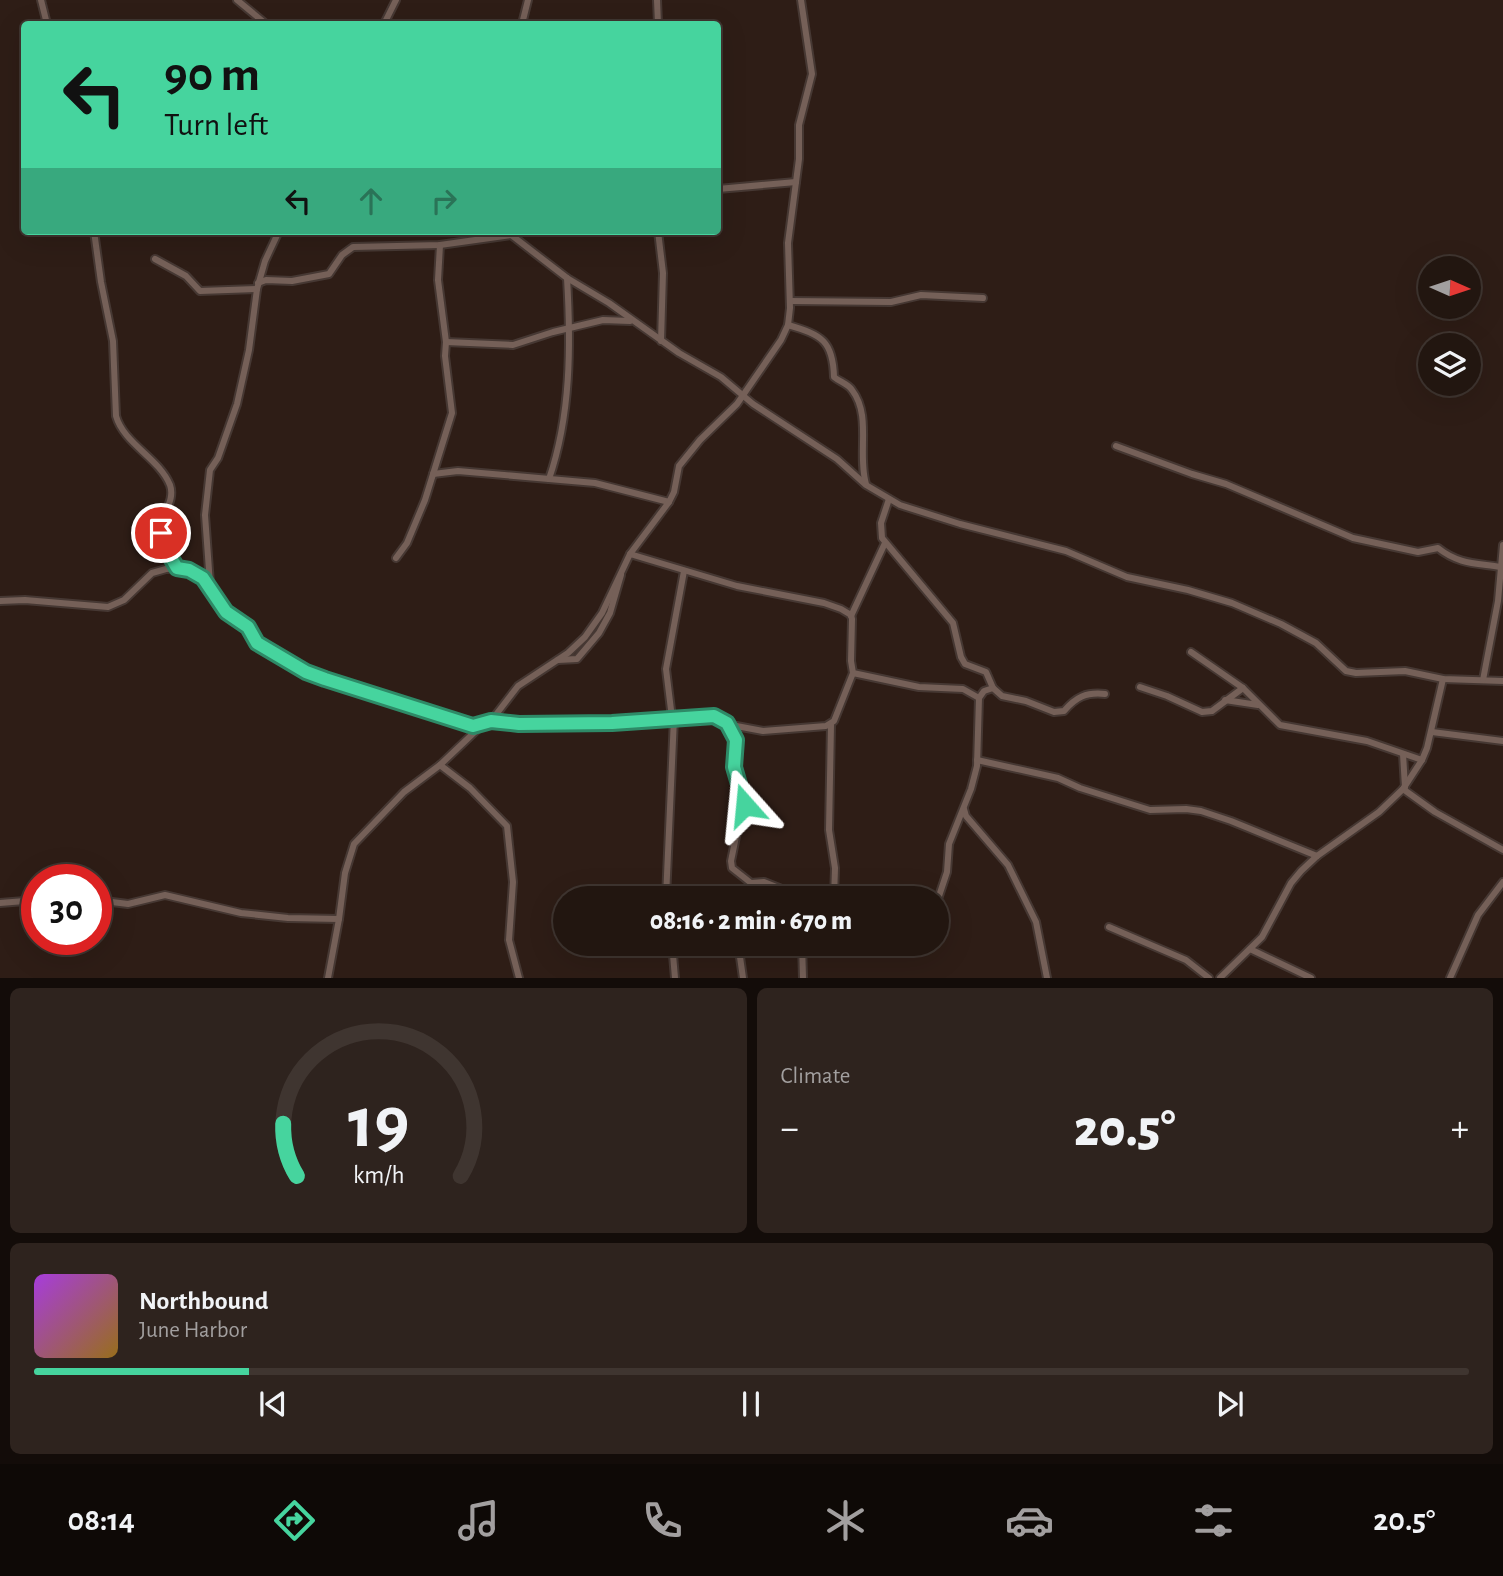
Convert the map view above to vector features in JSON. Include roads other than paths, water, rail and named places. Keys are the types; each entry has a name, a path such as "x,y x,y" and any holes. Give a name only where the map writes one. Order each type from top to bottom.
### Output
{"street":[{"path":"41,0 46,21"},
{"path":"237,0 262,21"},
{"path":"386,21 396,0"},
{"path":"523,21 528,0"},
{"path":"657,0 658,21"},
{"path":"328,978 345,873 354,845 404,792 440,765 481,726 491,721 518,686 568,653 592,629 630,554 670,502 681,463 743,396 781,340 788,325 788,243 799,159 799,125 812,74 801,0"},
{"path":"721,189 796,182"},
{"path":"95,235 113,341 116,416 118,423 139,450 162,472 170,484 171,494 161,533 177,568"},
{"path":"210,586 205,514 208,481 237,404 249,350 258,286 265,261 277,235"},
{"path":"155,259 186,276 200,290 258,286 266,280 292,281 327,274 349,248 353,247 440,245 498,235"},
{"path":"512,235 567,278 661,341 721,377 743,396 837,458 866,485 900,505 960,524 1066,551 1128,577 1188,590 1241,607 1316,643 1346,671 1405,671 1443,679 1503,681"},
{"path":"659,235 663,273 661,341"},
{"path":"396,558 407,543 452,413 438,280 440,245"},
{"path":"550,480 564,421 569,328 567,278"},
{"path":"790,301 891,302 921,295 983,298"},
{"path":"446,342 506,345 614,319 631,321"},
{"path":"788,325 808,331 825,343 834,358 834,377 851,388 859,401 862,423 861,463 866,485"},
{"path":"1116,446 1226,484 1353,538 1418,552 1438,548 1456,559 1500,567"},
{"path":"433,474 458,471 612,486 670,502"},
{"path":"889,499 880,532 885,543 953,623 965,664 986,672 993,688 1002,696 1026,701 1058,713 1084,694 1105,694"},
{"path":"834,886 830,830 831,725 853,673 851,616 885,543"},
{"path":"1483,681 1498,601 1503,545"},
{"path":"630,554 737,586 811,599 841,608 851,616"},
{"path":"0,601 25,600 108,607 124,600 152,573 177,568 189,570 210,586 226,612 248,627 257,643 306,672 445,718 481,726"},
{"path":"666,886 673,718 666,669 684,571"},
{"path":"1191,652 1243,688 1274,721 1287,728 1336,733 1382,745 1422,760"},
{"path":"853,673 907,685 963,689 979,698"},
{"path":"1220,978 1250,949 1271,922 1291,883 1317,856 1372,818 1404,788 1422,760 1432,732 1443,679"},
{"path":"1140,687 1202,712 1212,711 1243,688"},
{"path":"942,886 947,872 949,844 971,789 977,761 979,698 984,691 993,688"},
{"path":"1225,700 1258,705"},
{"path":"491,721 519,724 595,724 711,715 727,723 775,731 831,725"},
{"path":"727,723 736,740 734,767 745,805 731,864 751,883 764,881 776,886"},
{"path":"1432,732 1503,741"},
{"path":"1403,754 1404,788"},
{"path":"977,761 1058,778 1080,788 1150,810 1186,808 1201,811 1317,856"},
{"path":"440,765 470,788 507,826 513,882 509,940 519,978"},
{"path":"1404,788 1435,812 1503,850"},
{"path":"963,807 966,816 1008,866 1036,922 1047,978"},
{"path":"1450,978 1478,915 1503,882"},
{"path":"112,902 128,904 165,895 241,913 288,918 339,919"},
{"path":"0,903 21,901"},
{"path":"1109,928 1186,960 1209,978"},
{"path":"1250,949 1311,978"},
{"path":"673,956 675,978"},
{"path":"740,956 743,978"},
{"path":"802,956 803,978"}]}
